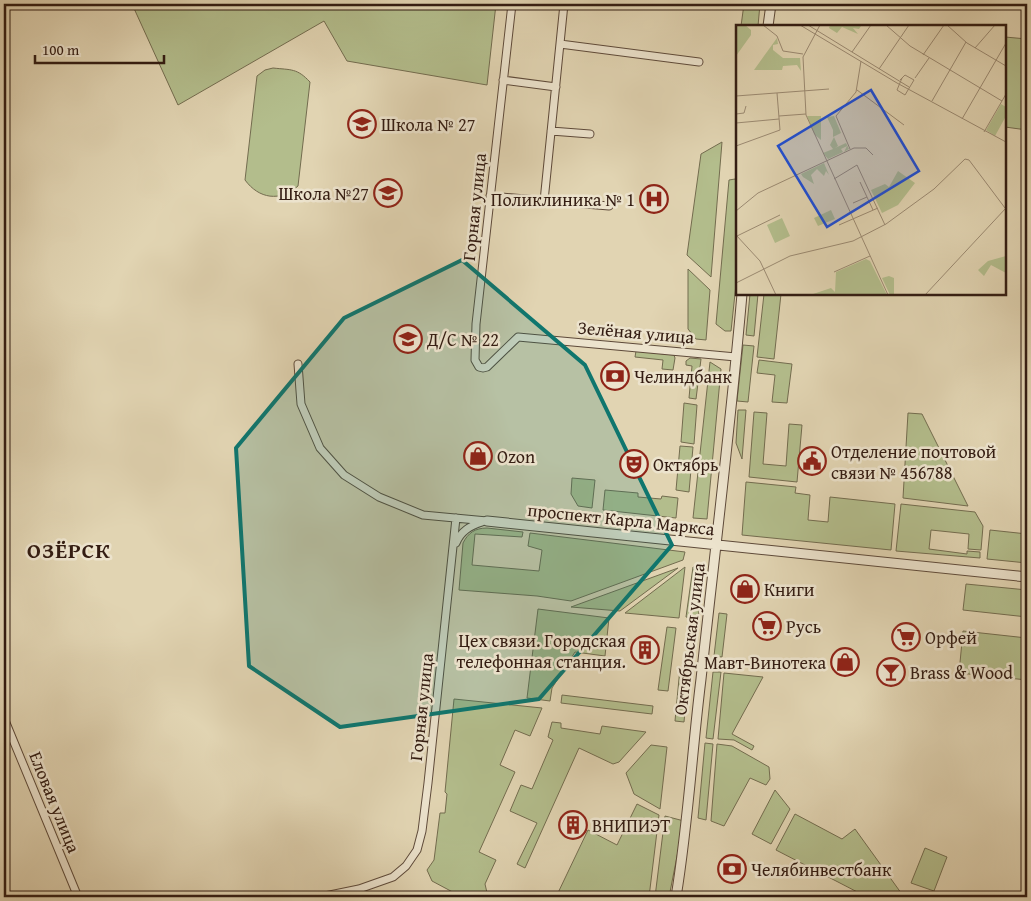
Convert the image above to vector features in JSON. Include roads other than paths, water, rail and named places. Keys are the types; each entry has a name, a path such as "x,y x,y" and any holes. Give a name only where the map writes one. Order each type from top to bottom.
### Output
{"street":[{"name":"Горная улица","path":"512,4 476,324 475,360 478,367 483,368 487,366 518,337 534,338"},
{"path":"544,201 564,4"},
{"path":"768,25 770,4"},
{"path":"560,44 699,62"},
{"path":"503,80 556,87"},
{"path":"551,131 590,134"},
{"path":"490,196 609,206"},
{"name":"Октябрьская улица","path":"676,897 682,860 742,295"},
{"name":"Зелёная улица","path":"534,338 736,357"},
{"name":"проспект Карла Маркса","path":"298,364 301,404 320,448 344,474 379,497 422,515 1027,578"},
{"name":"Горная улица","path":"320,897 393,878 412,859 417,850 422,831 456,518"},
{"path":"453,551 461,534 468,528 487,521"},
{"name":"Еловая улица","path":"4,718 78,897"}],"place":[{"name":"Школа № 27","path":"362,124"},
{"name":"Школа №27","path":"388,193"},
{"name":"Поликлиника № 1","path":"654,199"},
{"name":"Д/С № 22","path":"408,339"},
{"name":"Челиндбанк","path":"615,376"},
{"name":"Ozon","path":"478,456"},
{"name":"Отделение почтовой связи № 456788","path":"812,461"},
{"name":"Октябрь","path":"634,464"},
{"name":"Книги","path":"745,589"},
{"name":"Русь","path":"767,626"},
{"name":"Орфей","path":"906,637"},
{"name":"Цех связи. Городская телефонная станция.","path":"645,650"},
{"name":"Мавт-Винотека","path":"845,662"},
{"name":"Brass & Wood","path":"891,672"},
{"name":"ВНИПИЭТ","path":"573,825"},
{"name":"Челябинвестбанк","path":"732,869"}],"district":[{"name":"ОЗЁРСК","path":"69,550"}]}
